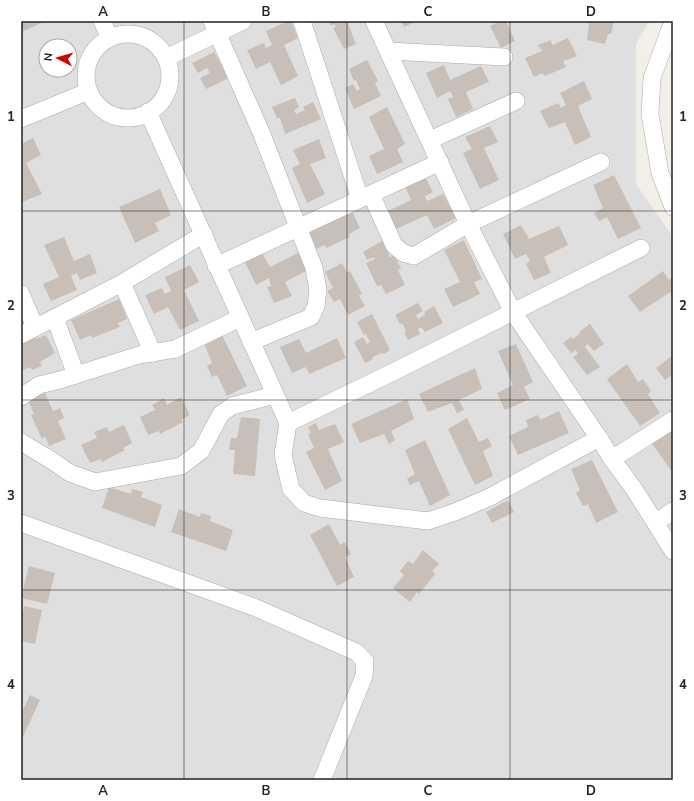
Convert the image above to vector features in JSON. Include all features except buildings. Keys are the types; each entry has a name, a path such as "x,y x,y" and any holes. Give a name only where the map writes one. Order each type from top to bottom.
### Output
{"street":[{"path":"102,21 110,38"},
{"path":"166,58 214,27 243,21"},
{"path":"302,21 366,196 394,245 403,253 414,256 468,224 600,162"},
{"path":"374,21 468,224 513,312 612,459 634,489 673,551"},
{"path":"673,23 652,78 650,114 660,173 673,207"},
{"path":"214,27 261,132 314,268 318,290 316,306 310,317 251,342"},
{"path":"126,34 142,36 156,45 166,58 170,73 168,89 160,102 148,112 135,117 120,117 107,112 96,103 89,91 86,75 89,60 97,47 110,38 126,34"},
{"path":"388,50 504,57"},
{"path":"21,119 89,91"},
{"path":"430,140 516,101"},
{"path":"148,112 204,234 216,266 288,423 283,455 291,489 304,504 320,508 428,521 456,512 490,496 599,438"},
{"path":"216,266 440,162"},
{"path":"21,294 28,331 122,283 204,234"},
{"path":"288,423 641,248"},
{"path":"122,283 153,353"},
{"path":"55,318 76,375"},
{"path":"21,397 39,385 139,355 175,349 240,318"},
{"path":"21,442 70,473 95,482 181,466 201,451 221,414 232,406 275,395"},
{"path":"612,459 673,420"},
{"path":"656,522 673,511"},
{"path":"21,523 254,607 356,652 365,661 364,676 322,780"}],"shaded area":[{"path":"21,21 649,21 636,44 636,184 673,237 673,780 21,780"}]}
